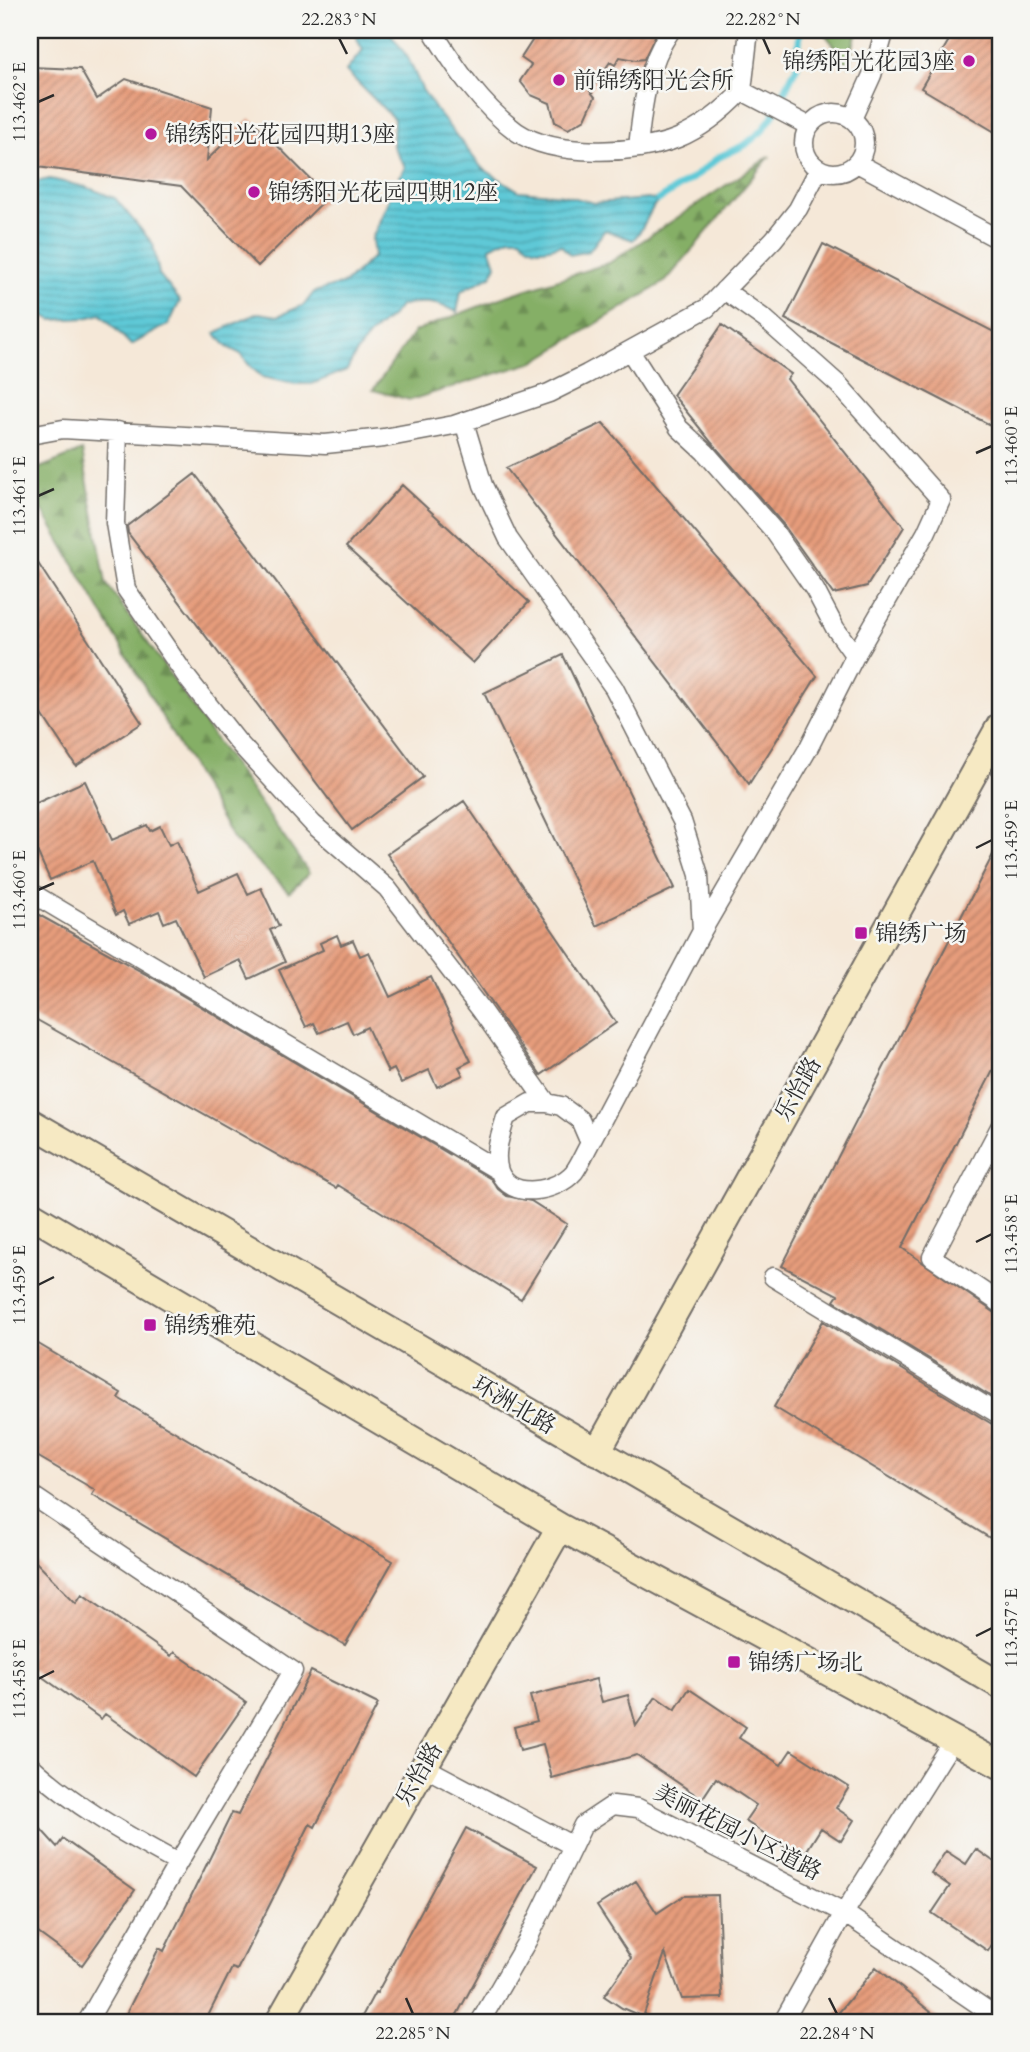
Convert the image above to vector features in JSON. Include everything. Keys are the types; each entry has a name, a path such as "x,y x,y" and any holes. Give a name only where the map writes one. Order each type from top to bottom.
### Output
{"main road":[{"name":"乐怡路","path":"597,1452 1000,726"},
{"name":"环洲北路","path":"31,1124 1000,1685"},
{"path":"30,1214 560,1527 1000,1765"},
{"name":"乐怡路","path":"279,2022 560,1527"}],"street":[{"path":"432,30 484,104 518,133 560,148 584,150 638,148 667,142 693,130 730,104 742,91 749,30"},
{"path":"638,148 641,113 650,77 658,51 671,30"},
{"path":"852,119 872,75 886,30"},
{"path":"742,91 809,126"},
{"path":"834,113 852,119 863,134 862,154 857,163 839,173 819,169 806,154 805,135 809,126 816,119 834,113"},
{"path":"857,163 1000,240"},
{"path":"30,435 63,429 325,444 384,438 464,422 549,393 707,309 774,239 798,209 819,169"},
{"path":"30,892 499,1171 506,1181 526,1191 553,1188 574,1172 702,931 808,749 855,656 926,533 941,500 839,385 765,320 724,290"},
{"path":"630,351 679,428 705,452 774,531 815,590 835,628 855,656"},
{"path":"464,422 483,485 508,538 614,688 682,821 699,875 702,931"},
{"path":"118,431 115,523 126,589 188,679 237,741 313,824 387,888 481,1010 547,1103"},
{"path":"499,1171 496,1151 506,1117 530,1103 561,1106 580,1121 590,1143"},
{"path":"1000,1127 932,1257 1000,1303"},
{"path":"773,1277 1000,1415"},
{"path":"30,1494 293,1671 87,2022"},
{"path":"783,2022 844,1913 953,1740"},
{"path":"30,1765 120,1831 178,1863"},
{"path":"424,1767 573,1846"},
{"name":"美丽花园小区道路","path":"480,2022 527,1941 583,1825 613,1805 638,1808 844,1913 1000,2019"}],"green space":[{"path":"822,30 857,30 849,65"},
{"path":"770,156 666,281 534,362 410,400 373,390 415,331 506,296 609,263"},
{"path":"82,451 106,583 309,873 289,892 233,839 30,489 30,472"}],"water":[{"path":"360,30 388,30 408,58 422,89 436,110 482,168 519,191 563,195 594,203 658,200 633,240 605,230 589,251 570,255 561,245 539,249 525,243 521,238 510,238 490,247 496,265 491,276 461,291 457,312 429,303 400,306 366,340 347,370 312,384 295,384 262,377 241,354 227,347 215,333 258,313 278,316 304,305 314,292 345,283 374,256 372,239 405,167 393,146 394,119 346,71 363,50 356,38"},
{"path":"50,179 86,187 115,198 153,244 159,274 180,301 169,324 131,345 101,314 52,320 30,308 30,183"}],"building":[{"name":"前锦绣阳光会所","path":"539,30 658,30 644,59 620,57 615,65 610,62 590,91 595,97 585,119 568,129 555,122 550,103 531,95 520,81 531,65 521,58"},
{"name":"锦绣阳光花园3座","path":"955,30 1000,30 1000,135 921,88"},
{"path":"30,67 80,69 97,99 126,79 212,107 207,160 250,118 328,197 258,266 181,186 30,166"},
{"path":"823,244 1000,335 1000,430 785,319"},
{"path":"722,325 791,374 787,379 904,527 867,586 833,594 783,524 673,395"},
{"path":"603,423 817,676 749,784 506,468"},
{"path":"195,474 423,777 352,830 128,533 127,526"},
{"path":"402,485 529,602 473,663 346,547"},
{"path":"30,551 142,723 76,766 30,696"},
{"path":"563,655 675,888 596,926 484,693"},
{"path":"85,781 112,840 147,825 150,831 160,826 169,845 177,841 199,891 238,873 248,894 261,888 279,926 270,930 285,962 249,979 240,960 204,977 176,918 164,923 159,911 129,924 123,911 116,915 93,861 50,880 30,835 30,806"},
{"path":"464,801 616,1023 541,1075 387,854"},
{"path":"1000,841 1000,1057 902,1248 1000,1314 1000,1384 992,1397 834,1301 838,1295 782,1266"},
{"path":"30,910 153,978 491,1179 507,1196 531,1201 567,1224 521,1299 338,1185 336,1188 30,1016"},
{"path":"337,935 341,945 353,940 360,956 369,952 390,997 431,977 471,1061 459,1067 463,1075 437,1087 429,1070 401,1083 394,1069 388,1072 367,1027 353,1034 347,1021 319,1033 314,1023 306,1027 279,970 323,950 320,943"},
{"path":"823,1321 1000,1429 1000,1544 774,1407"},
{"path":"30,1339 121,1393 118,1398 393,1561 345,1645 92,1495 95,1490 30,1452"},
{"path":"30,1556 76,1603 82,1594 171,1656 174,1652 246,1702 194,1777 105,1714 101,1719 30,1668"},
{"path":"311,1671 378,1704 315,1827 310,1824 237,1970 232,1968 205,2022 122,2022 159,1948 164,1951 232,1813 238,1815"},
{"path":"596,1679 602,1702 628,1695 636,1726 656,1697 675,1710 689,1689 746,1727 739,1738 781,1765 791,1750 849,1787 836,1808 854,1820 841,1841 821,1828 802,1858 745,1821 756,1805 716,1778 702,1799 637,1755 552,1778 543,1744 520,1750 514,1727 537,1721 530,1696"},
{"path":"30,1817 57,1847 63,1839 135,1890 82,1965 30,1927"},
{"path":"466,1828 537,1866 453,2022 359,2022 375,1992 377,1993"},
{"path":"976,1849 1000,1866 1000,1932 988,1951 932,1913 950,1886 931,1873 946,1851 966,1864"},
{"path":"636,1881 657,1913 683,1896 718,1895 722,1998 682,1999 665,1953 643,2017 604,1996 631,1958 597,1906"},
{"path":"876,1967 943,2022 831,2022"}],"waterway":[{"path":"658,200 693,178 719,157 745,145 762,131 772,117 797,66 800,30"}],"place":[{"name":"锦绣阳光花园3座","path":"969,61"},
{"name":"前锦绣阳光会所","path":"559,80"},
{"name":"锦绣阳光花园四期13座","path":"151,134"},
{"name":"锦绣阳光花园四期12座","path":"254,192"},
{"name":"锦绣广场","path":"861,933"},
{"name":"锦绣雅苑","path":"150,1325"},
{"name":"锦绣广场北","path":"734,1662"}]}
